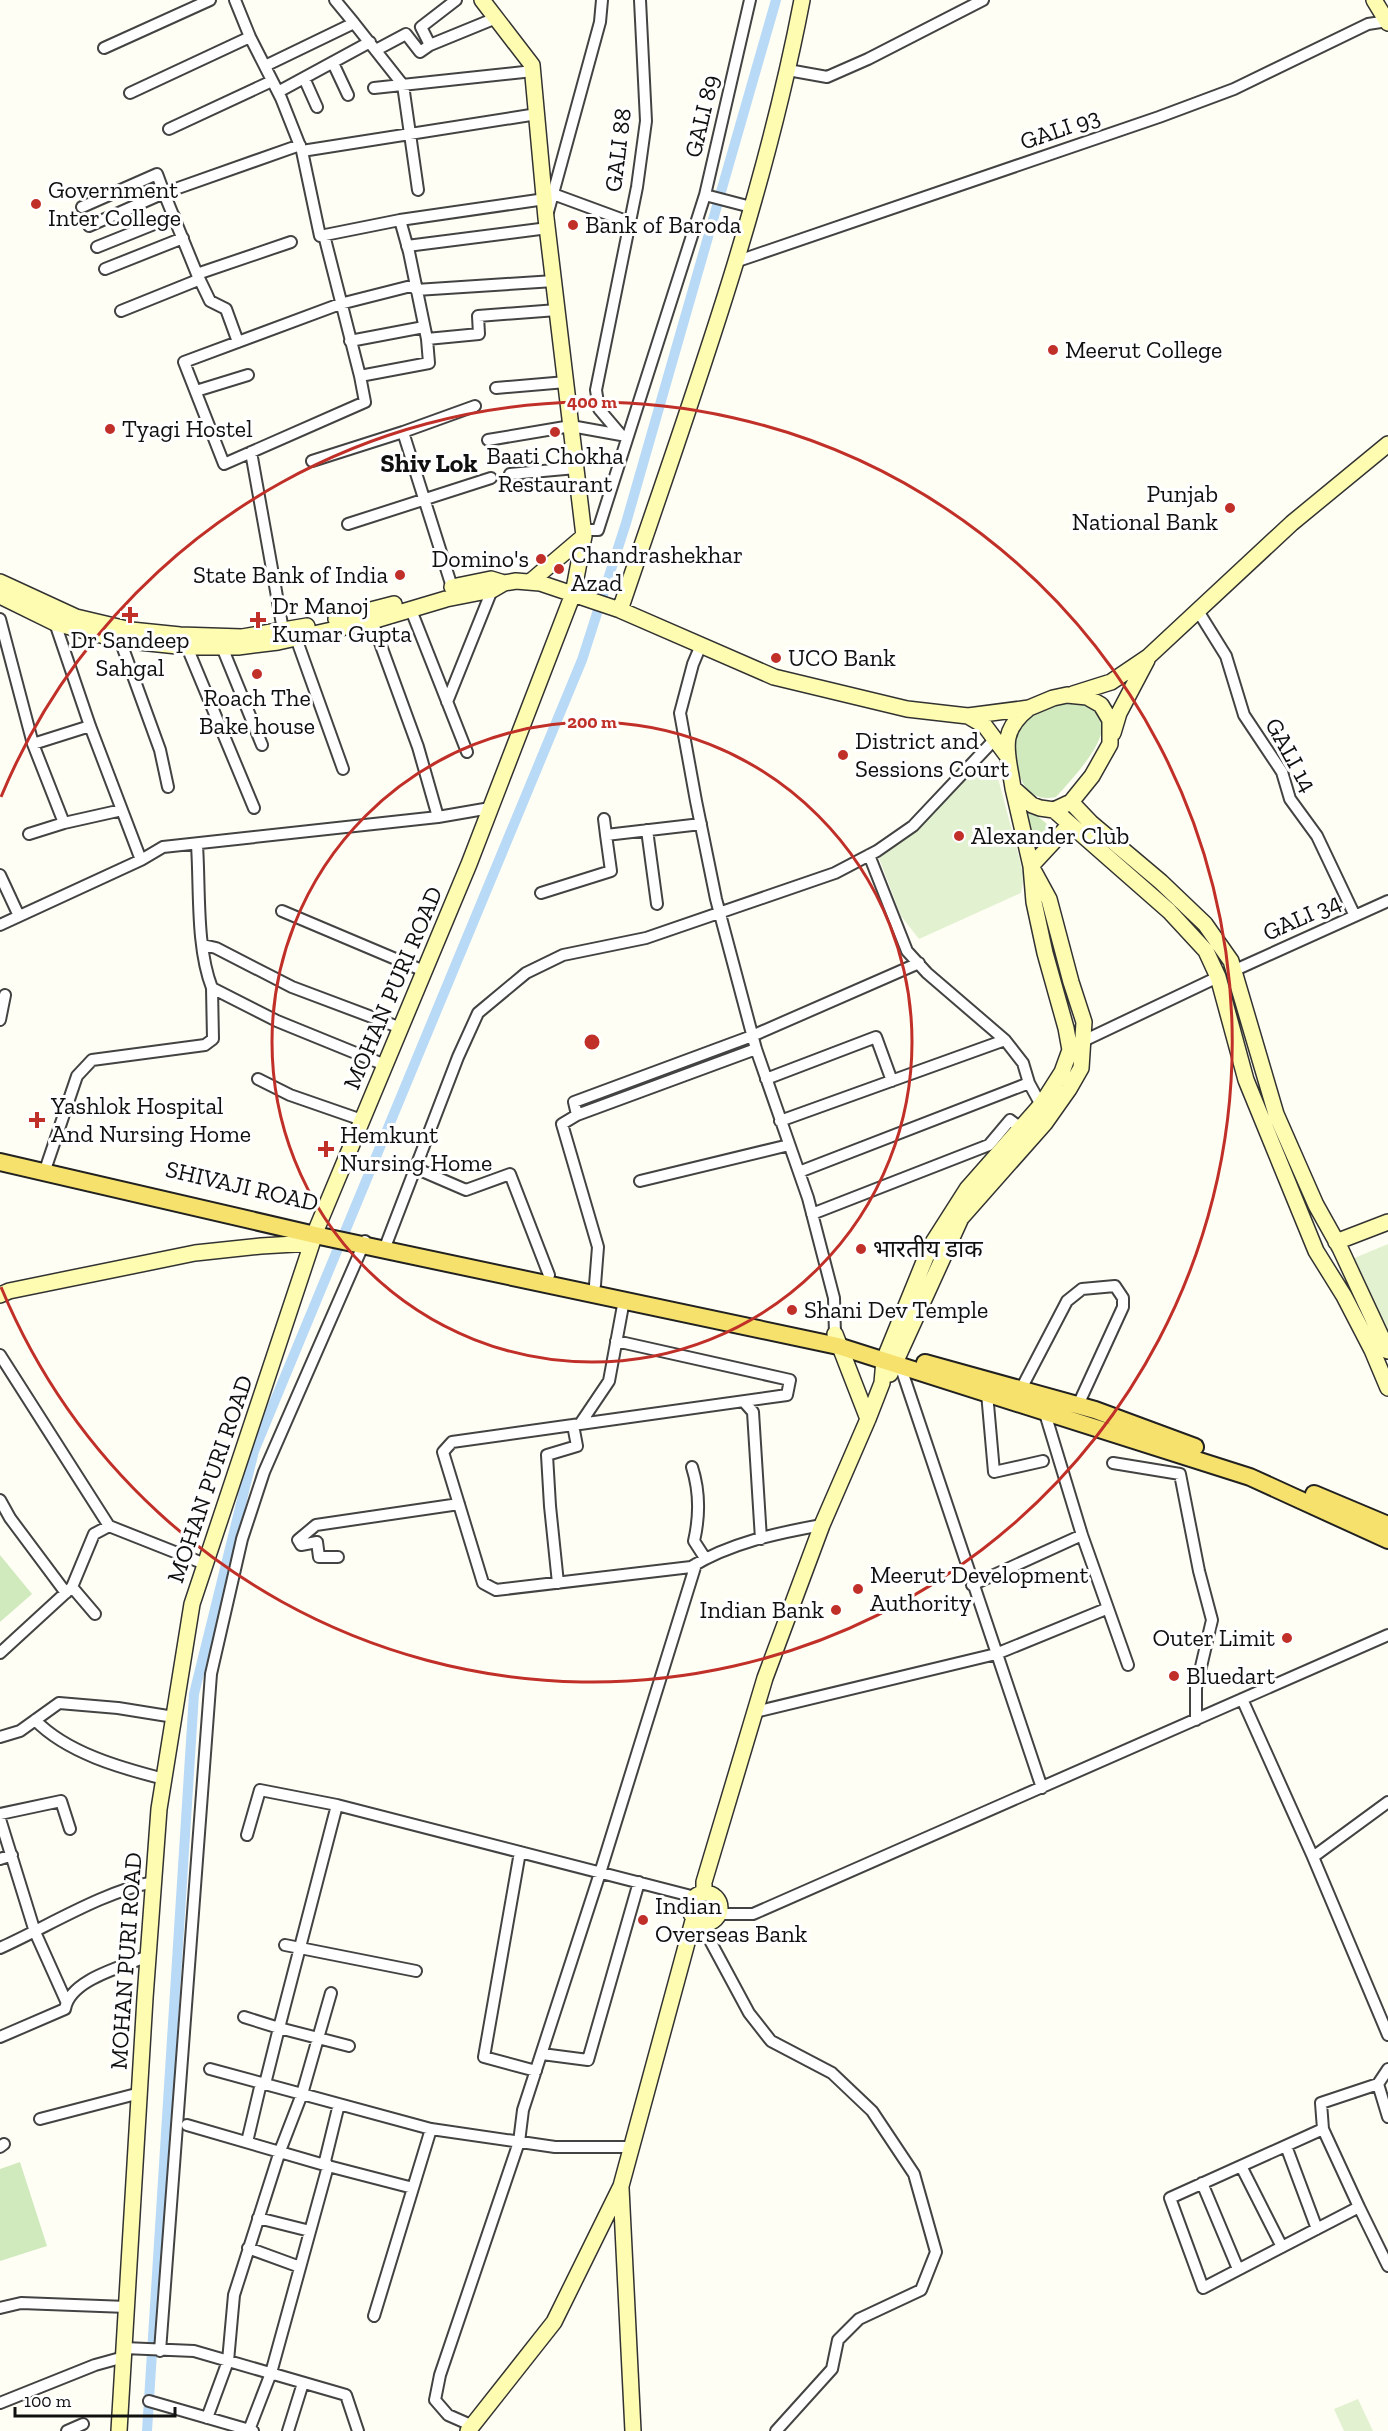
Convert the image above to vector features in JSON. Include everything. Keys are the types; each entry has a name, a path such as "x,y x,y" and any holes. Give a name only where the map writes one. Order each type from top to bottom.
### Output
{"main road":[{"name":"SHIVAJI ROAD","path":"0,1155 45,1169 321,1235 364,1240"},
{"path":"0,1162 45,1169"},
{"path":"364,1240 387,1242 624,1300 836,1340"},
{"path":"364,1240 444,1257 549,1275 836,1340 987,1393 1250,1477 1388,1540"},
{"path":"893,1360 1021,1389 1078,1405 1246,1466 1388,1525"}],"street":[{"path":"104,48 210,0"},
{"path":"235,0 250,37 278,92 301,148 320,236 400,220 549,196 629,222"},
{"path":"335,0 403,85 418,190"},
{"path":"430,45 421,27 456,0"},
{"path":"374,88 533,71 532,65 482,0"},
{"path":"549,196 600,22 602,0"},
{"name":"GALI 88","path":"571,426 621,435 599,409 596,390 637,188 646,121 640,0"},
{"name":"GALI 89","path":"750,0 705,195 751,207"},
{"path":"615,608 738,261 788,70 802,0"},
{"path":"788,70 827,77 868,59 983,0"},
{"path":"1374,0 1388,21"},
{"path":"278,92 333,63 406,34 420,52 430,45 496,18"},
{"name":"GALI 93","path":"738,261 1159,117 1234,89 1368,24 1388,21"},
{"path":"265,66 354,23"},
{"path":"130,93 250,37"},
{"path":"333,63 348,94"},
{"name":"MOHAN PURI ROAD","path":"119,2431 159,1809 192,1604 362,1120 490,808 573,594 583,533 547,223 549,196 533,71"},
{"path":"304,78 317,107"},
{"path":"169,129 272,81"},
{"path":"89,226 164,193 301,148 537,114"},
{"path":"82,207 157,174 197,274 210,301 226,309 237,342"},
{"path":"530,582 583,533 598,530 705,195"},
{"path":"97,247 174,216"},
{"path":"360,376 429,363 427,339 400,220"},
{"path":"407,246 547,223"},
{"path":"324,235 340,304 360,376 365,402 224,464 184,362 340,304 415,288 554,281"},
{"path":"105,269 183,238"},
{"path":"197,274 291,242"},
{"path":"121,311 198,280 197,274"},
{"path":"427,339 479,334 478,316 557,310"},
{"path":"350,341 424,327"},
{"path":"196,391 248,375"},
{"path":"496,388 566,382"},
{"path":"312,461 475,406"},
{"path":"488,440 571,426"},
{"path":"403,432 452,587"},
{"path":"0,596 55,623 120,640 187,647 238,647 290,634 372,621 516,581 540,583 615,608 774,677 907,709 968,716 1029,708 1053,698 1111,682 1148,657 1292,523 1388,444"},
{"path":"251,452 290,634 343,769"},
{"path":"510,474 576,468"},
{"path":"348,524 491,478"},
{"path":"0,582 76,617 131,630 180,635 242,637 290,634 316,624 452,587 491,579 498,586"},
{"path":"447,702 498,586"},
{"path":"411,609 467,752"},
{"name":"GALI 14","path":"1198,611 1226,656 1245,715 1282,772 1290,799 1317,836 1355,916"},
{"path":"0,619 33,744 64,823"},
{"path":"372,621 418,747 438,817"},
{"path":"55,623 90,726 141,860"},
{"path":"120,640 160,750 168,787"},
{"path":"701,645 693,664 680,713 700,824 752,1036 812,1214 834,1298 836,1340 868,1419"},
{"path":"187,647 254,808"},
{"path":"222,647 262,745"},
{"path":"1054,810 1071,802 1100,764 1110,744 1119,713 1148,657"},
{"path":"1067,695 1088,697 1101,705 1110,720 1112,735"},
{"path":"776,2431 832,2369 838,2340 859,2319 921,2290 936,2252 914,2174 872,2111 832,2073 771,2041 749,2013 690,1906 700,1895 765,1678 822,1525 882,1383 961,1218 1045,1123 1081,1068 1077,1045 1066,1028 1045,953 1036,912 1031,866 1008,757 1007,744 1012,724 1029,708"},
{"path":"968,716 985,726 1008,757"},
{"path":"33,744 90,726"},
{"path":"387,1242 458,1057 478,1013 526,973 563,955 646,938 835,873 870,855 913,826 995,739"},
{"path":"1013,788 1032,806 1054,810 1169,911 1206,951 1218,977 1246,1080 1316,1251 1344,1296 1372,1350 1388,1388"},
{"path":"1071,802 1091,823 1161,882 1205,924 1231,961 1276,1114 1316,1204 1388,1351"},
{"path":"0,925 141,860 163,847 438,817 490,808"},
{"path":"29,834 64,823 122,810"},
{"path":"541,893 610,871 604,819"},
{"path":"606,835 700,824"},
{"path":"1031,866 1070,824"},
{"path":"647,830 657,904"},
{"path":"45,1169 77,1076 92,1060 205,1045 213,1039 212,988 207,976 203,945 197,845"},
{"path":"870,855 907,951 1005,1040 1023,1063 1029,1083 1041,1105"},
{"path":"0,875 19,916"},
{"name":"GALI 34","path":"1233,970 1388,901"},
{"path":"282,910 424,971"},
{"path":"203,945 216,948 292,987 400,1028"},
{"path":"577,1115 574,1101 752,1036 919,963"},
{"path":"1042,1788 893,1360 930,1247 967,1189 1041,1105 1077,1045 1218,977"},
{"path":"212,988 276,1021 385,1065"},
{"path":"0,1020 5,995"},
{"path":"766,1079 876,1037 892,1081"},
{"path":"780,1121 1005,1040"},
{"path":"596,1285 598,1247 562,1124 577,1115 756,1049"},
{"path":"258,1080 290,1095 362,1120"},
{"path":"799,1172 1029,1083"},
{"path":"812,1214 989,1145 1010,1120 1022,1128"},
{"path":"640,1181 789,1145"},
{"path":"415,1168 466,1190 510,1174 549,1275"},
{"path":"1336,1242 1388,1222"},
{"path":"0,1296 9,1291 184,1255 261,1246 321,1235"},
{"path":"157,2350 212,1674 242,1539 264,1472 364,1240"},
{"path":"1021,1389 1067,1301 1082,1289 1116,1286 1123,1298 1123,1307 1078,1405"},
{"path":"558,1583 547,1455 577,1446 577,1425 609,1381 624,1300"},
{"path":"616,1341 790,1380 787,1395 452,1442 443,1452 483,1583 496,1590 691,1567 712,1554 761,1539 822,1525"},
{"path":"0,1355 109,1526 205,1564"},
{"path":"987,1393 994,1472 1044,1461"},
{"path":"745,1402 753,1412 761,1539"},
{"path":"1044,1410 1106,1609 1128,1665"},
{"path":"1174,1451 1199,1571 1212,1620 1196,1688 1196,1720"},
{"path":"1113,1463 1180,1474"},
{"path":"692,1467 699,1489 698,1523 694,1541 701,1561 523,2110 519,2142 440,2374 435,2400 448,2415 470,2429 554,2322 621,2186 697,1919"},
{"path":"0,1500 10,1518 69,1590 95,1614"},
{"path":"338,1557 319,1557 317,1542 301,1545 298,1540 316,1525 459,1504"},
{"path":"0,1653 69,1590 94,1534 109,1526"},
{"path":"972,1585 1082,1535"},
{"path":"754,1712 996,1653 1106,1609"},
{"path":"718,1914 753,1914 1388,1635"},
{"path":"1242,1700 1314,1857 1388,2035"},
{"path":"0,1737 20,1731 59,1704 118,1708 174,1717"},
{"path":"35,1720 50,1736 118,1768 164,1779"},
{"path":"247,1835 260,1790 337,1805 600,1873 716,1899 720,1907 718,1914 710,1922 697,1919"},
{"path":"0,1814 61,1801 70,1829"},
{"path":"1314,1857 1388,1802"},
{"path":"248,2142 337,1805"},
{"path":"0,1819 35,1932 66,2001"},
{"path":"520,1852 484,2056 536,2071"},
{"path":"0,1859 12,1855"},
{"path":"0,1948 99,1902 140,1885 154,1882"},
{"path":"542,2054 588,2060 639,1882"},
{"path":"285,1945 416,1971"},
{"path":"0,2037 65,2009 70,1994 80,1984 148,1956"},
{"path":"207,2418 228,2361 234,2295 279,2151 302,2094 332,1993"},
{"path":"244,2017 349,2046"},
{"path":"210,2069 431,2128 555,2147 631,2147"},
{"path":"1387,2263 1323,2129 1321,2103 1378,2084 1388,2069"},
{"path":"1378,2084 1386,2103 1388,2117"},
{"path":"40,2119 140,2092"},
{"path":"149,2401 251,2430 271,2373 328,2166 325,2161 339,2104"},
{"path":"187,2125 413,2188"},
{"path":"374,2316 431,2128"},
{"path":"1323,2129 1170,2198 1203,2288 1359,2207"},
{"path":"1286,2146 1317,2229"},
{"path":"1241,2166 1282,2247"},
{"path":"1202,2183 1238,2270"},
{"path":"621,2186 633,2431"},
{"path":"258,2218 310,2231"},
{"path":"248,2248 300,2267"},
{"path":"0,2308 21,2303 127,2307"},
{"path":"1,2399 124,2352 194,2351 346,2395 358,2431"},
{"path":"288,2431 303,2383"},
{"path":"67,2431 83,2424"}],"green space":[{"path":"1060,701 1085,705 1098,713 1102,725 1099,739 1080,770 1056,797 1044,798 1034,795 1021,780 1012,736 1035,713"},
{"name":"Alexander Club","path":"980,762 995,767 1024,876 1021,893 919,939 901,916 879,858 931,815"},
{"path":"1018,800 1047,824 1048,831 1037,845 1034,846"},
{"path":"1388,1244 1388,1339 1352,1259"},
{"path":"0,1555 32,1594 0,1622"},
{"path":"20,2162 47,2246 0,2261 0,2169"},
{"path":"1358,2399 1373,2431 1344,2431 1334,2409"}],"waterway":[{"path":"147,2431 194,1694 254,1451 582,660 626,523 776,0"}],"place":[{"name":"Government Inter College","path":"36,204"},
{"name":"Bank of Baroda","path":"573,225"},
{"name":"Meerut College","path":"1053,350"},
{"name":"Tyagi Hostel","path":"110,429"},
{"name":"Baati Chokha Restaurant","path":"555,432"},
{"name":"Punjab National Bank","path":"1230,508"},
{"name":"Domino's","path":"541,559"},
{"name":"Chandrashekhar Azad","path":"559,569"},
{"name":"State Bank of India","path":"400,575"},
{"name":"Dr Sandeep Sahgal","path":"130,615"},
{"name":"Dr Manoj Kumar Gupta","path":"258,620"},
{"name":"UCO Bank","path":"776,658"},
{"name":"Roach The Bake house","path":"257,674"},
{"name":"District and Sessions Court","path":"843,755"},
{"name":"Alexander Club","path":"959,836"},
{"name":"Yashlok Hospital And Nursing Home","path":"37,1120"},
{"name":"Hemkunt Nursing Home","path":"326,1149"},
{"name":"भारतीय डाक","path":"861,1249"},
{"name":"Shani Dev Temple","path":"792,1310"},
{"name":"Meerut Development Authority","path":"858,1589"},
{"name":"Indian Bank","path":"836,1610"},
{"name":"Outer Limit","path":"1287,1638"},
{"name":"Bluedart","path":"1174,1676"},
{"name":"Indian Overseas Bank","path":"643,1920"}],"district":[{"name":"Shiv Lok","path":"429,463"}]}
